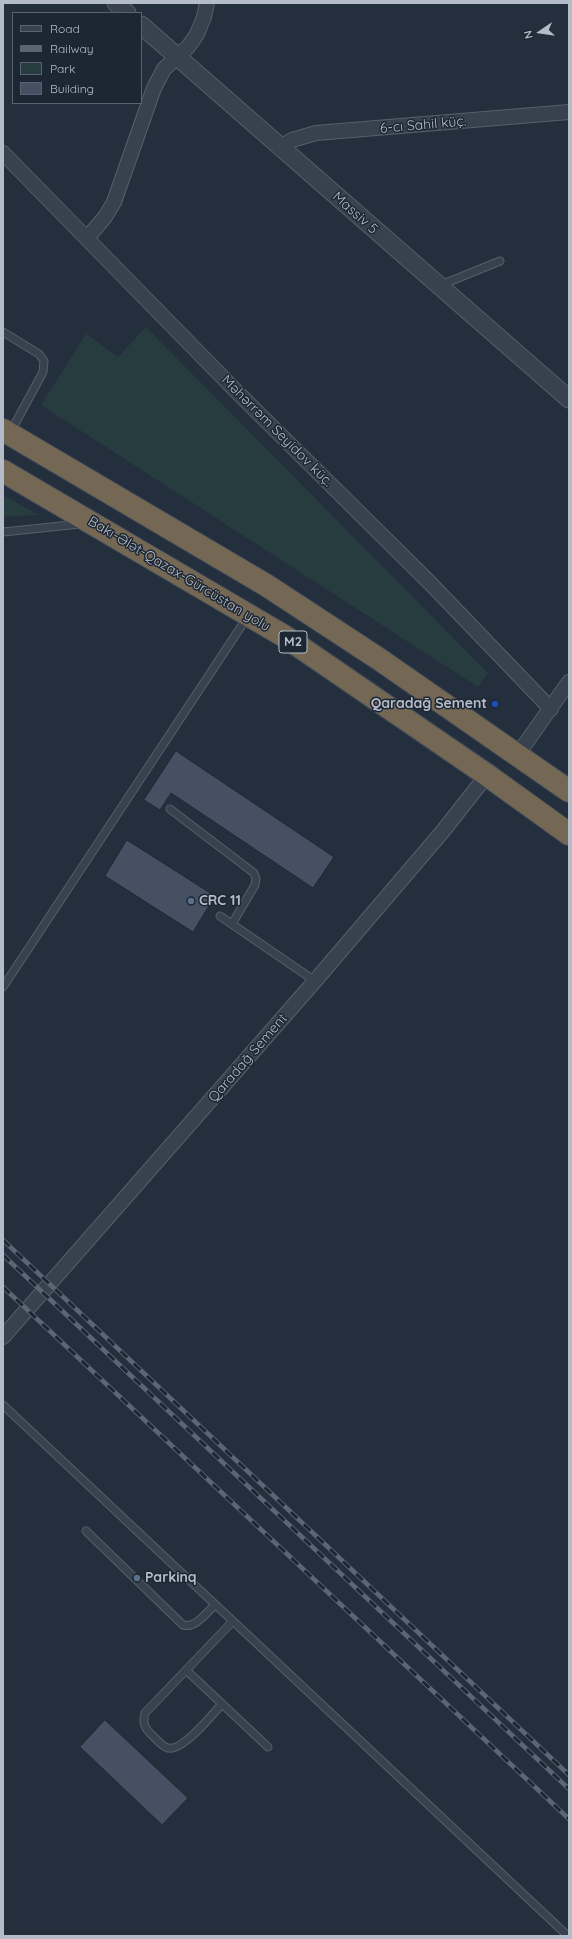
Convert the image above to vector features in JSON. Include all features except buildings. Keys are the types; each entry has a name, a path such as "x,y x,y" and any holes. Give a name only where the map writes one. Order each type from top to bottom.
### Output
{"highway":[{"name":"M2","path":"6,432 266,585 518,754 569,791"},
{"name":"Bakı-Ələt-Qazax-Gürcüstan yolu","path":"3,471 249,614 487,775 569,834"}],"street":[{"path":"116,3 126,12"},
{"path":"87,238 105,217 114,202 154,88 164,69 188,46 197,34 204,17 207,3"},
{"name":"Massiv 5","path":"142,26 439,286 568,396"},
{"name":"6-cı Sahil küç.","path":"281,147 292,140 316,133 569,112"},
{"name":"Məhərrəm Seyidov küç.","path":"3,153 237,392 430,583 551,708"},
{"path":"518,754 569,682"},
{"name":"Qaradağ Sement","path":"3,1337 315,981 443,831 487,775"}],"lane":[{"path":"439,286 500,261"},
{"path":"3,332 39,354 44,361 43,372 6,432"},
{"path":"3,532 93,522"},
{"path":"3,987 249,614"},
{"path":"170,810 254,873 256,879 255,885 232,924"},
{"path":"220,916 315,981"},
{"path":"3,1405 568,1936"},
{"path":"86,1531 183,1625 188,1627 194,1625 215,1605"},
{"path":"221,1705 183,1744 175,1749 166,1748 145,1729 143,1721 145,1713 233,1621"},
{"path":"186,1670 221,1705 268,1747"}],"green space":[{"path":"146,327 488,673 478,687 41,405 86,334 118,357"},
{"path":"3,495 38,515 3,517"}],"railway":[{"path":"3,1240 569,1775"},
{"path":"3,1255 569,1789"},
{"path":"3,1287 569,1819"}],"place":[{"name":"Qaradağ Sement","path":"495,704"},
{"name":"CRC 11","path":"191,901"},
{"name":"Parkinq","path":"137,1578"}]}
